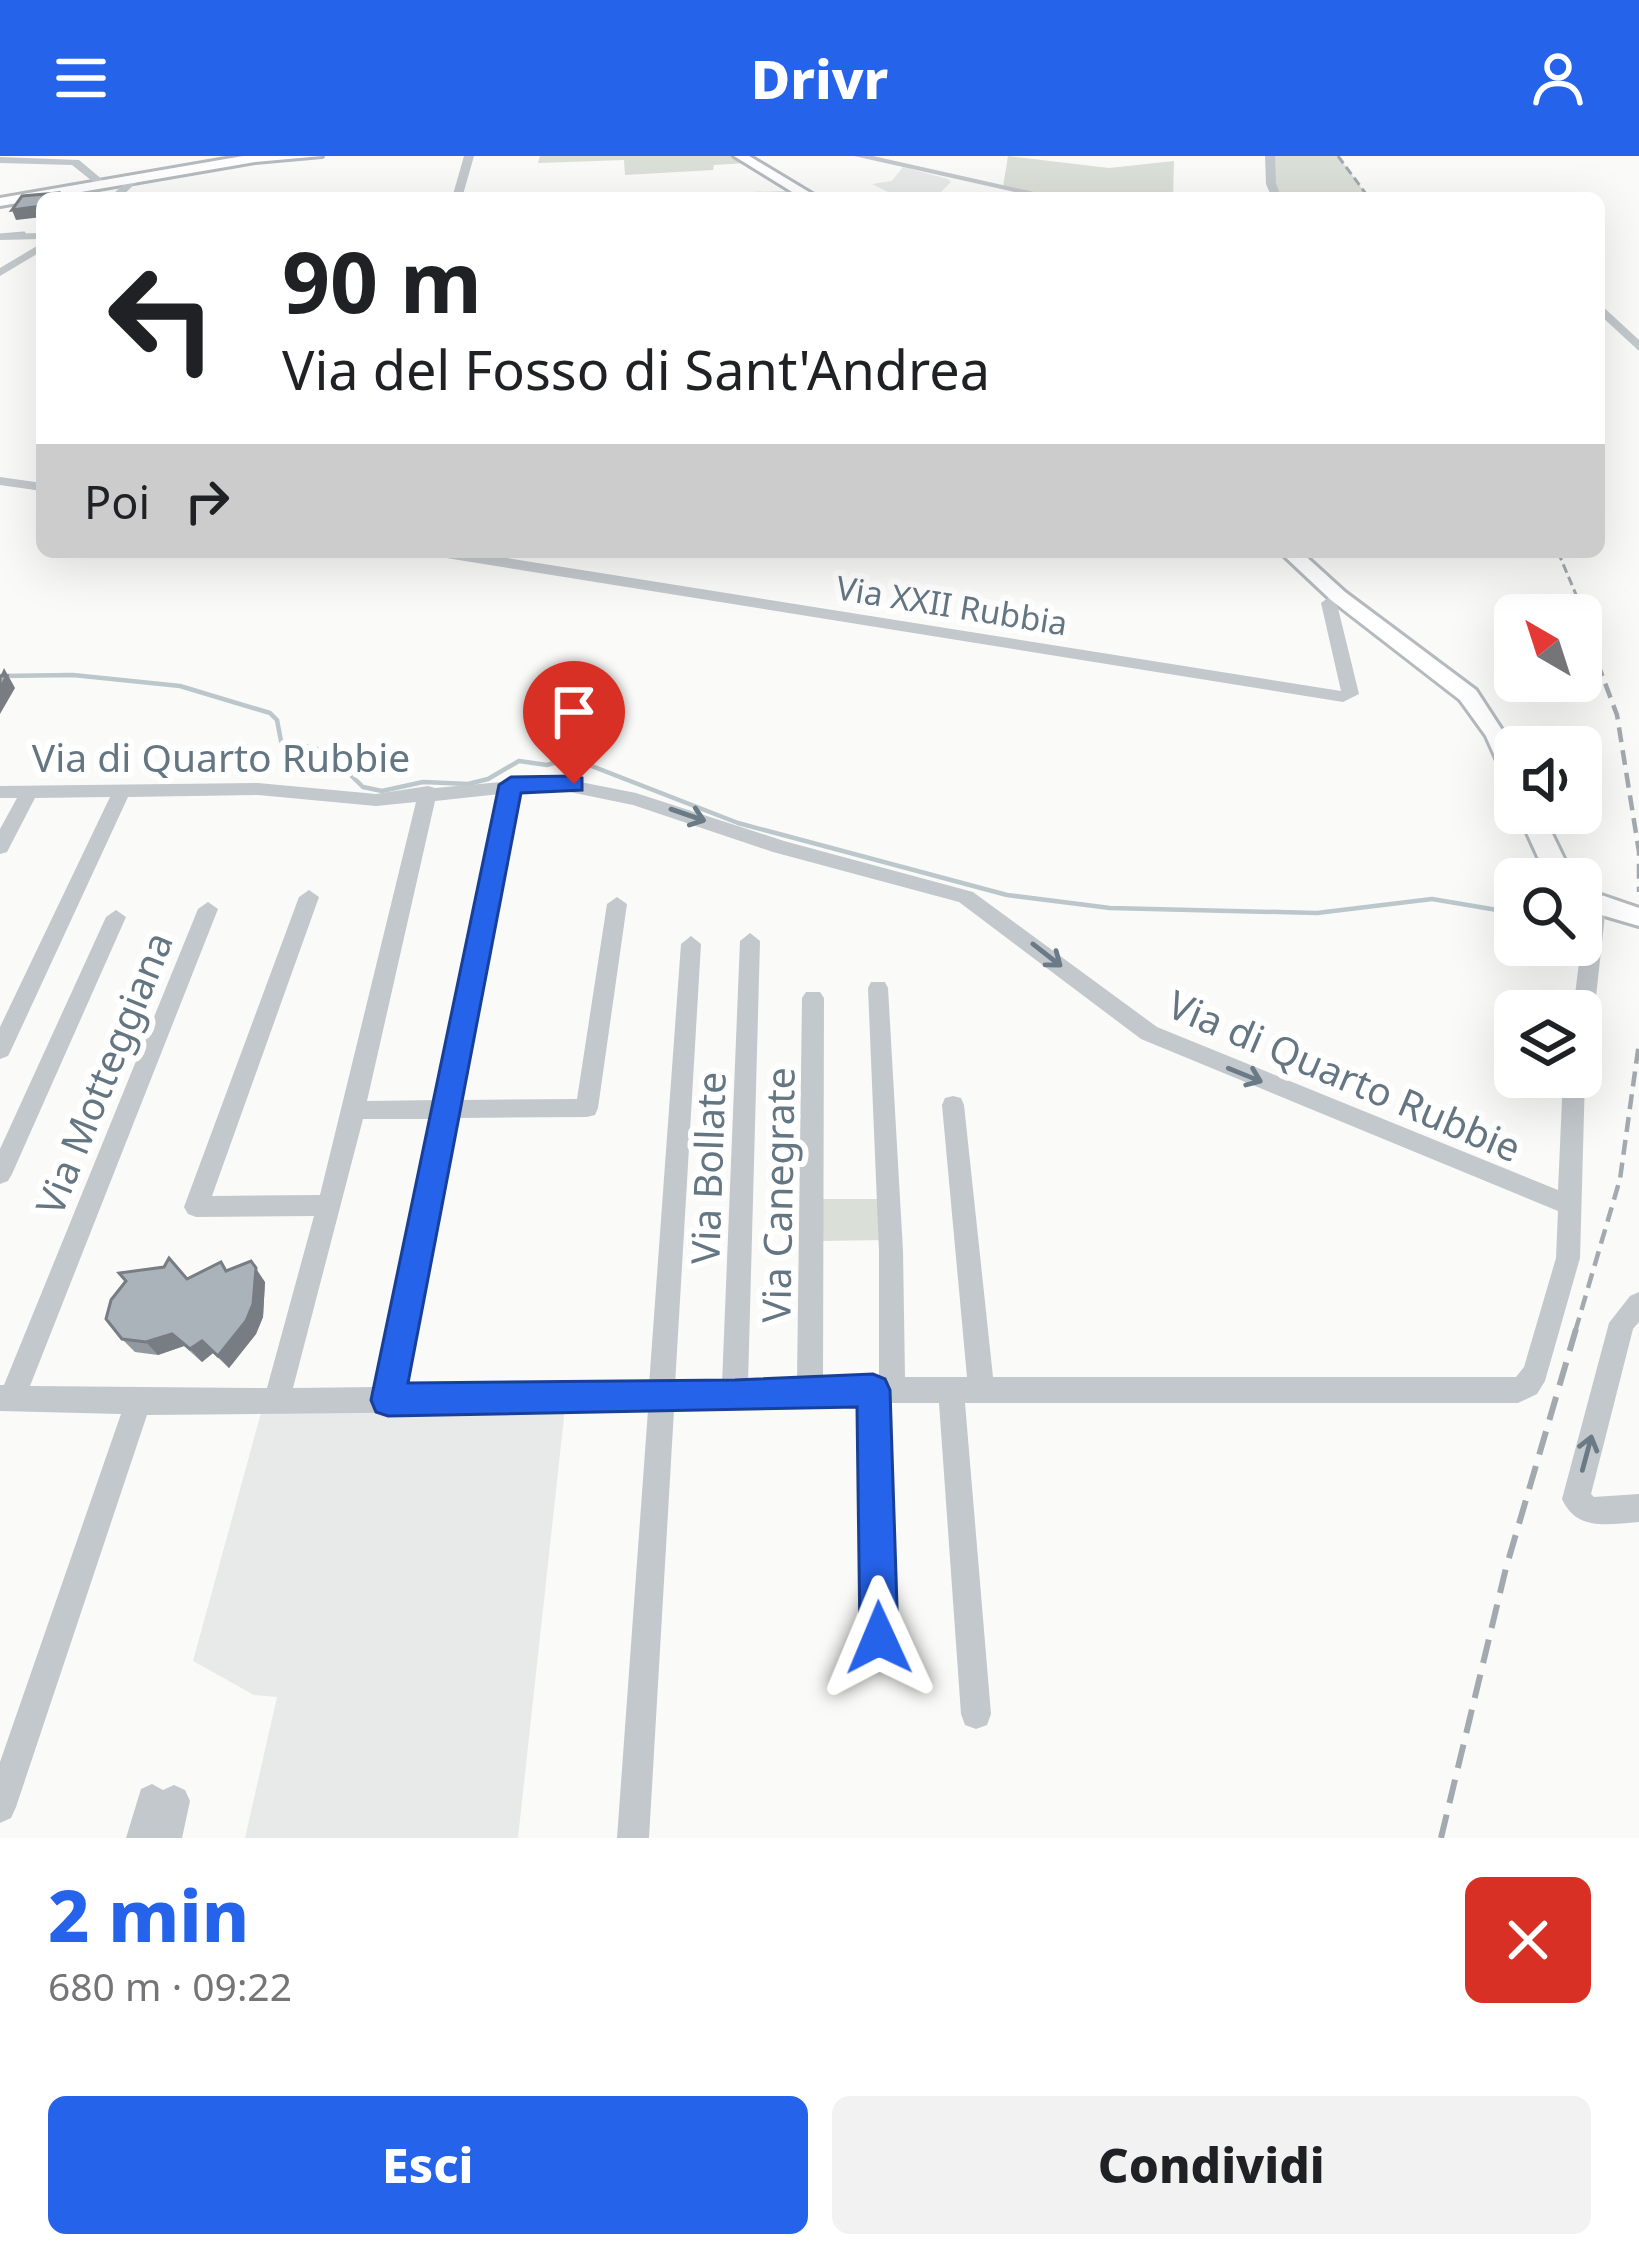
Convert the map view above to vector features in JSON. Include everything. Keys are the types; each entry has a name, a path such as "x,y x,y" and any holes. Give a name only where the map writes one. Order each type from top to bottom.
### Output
{"main road":[{"path":"108,189 138,179 285,156"},
{"path":"263,158 316,156"},
{"path":"740,156 800,192"},
{"path":"0,204 36,199"},
{"path":"0,204 36,199"},
{"path":"1296,558 1337,596 1468,695 1494,731"},
{"path":"1602,906 1639,917"}],"street":[{"path":"459,192 469,156"},
{"path":"859,156 1028,192"},
{"path":"1270,156 1274,192"},
{"path":"0,160 75,162 108,189"},
{"path":"0,237 36,236"},
{"path":"0,273 36,250"},
{"path":"1605,313 1639,347"},
{"path":"0,481 36,487"},
{"name":"Via XXII Rubbia","path":"477,558 1342,697 1349,694 1329,604 1337,596"},
{"path":"388,1400 511,785"},
{"name":"Via di Quarto Rubbie","path":"0,792 302,790 376,800 511,785 587,786 660,805 780,847 966,896 1149,1033 1569,1205"},
{"path":"0,1050 122,790"},
{"path":"0,847 29,792"},
{"path":"277,1400 353,1110 428,792"},
{"path":"309,897 196,1207 328,1204"},
{"path":"353,1110 587,1108 616,904"},
{"name":"Via Motteggiana","path":"4,1401 208,909"},
{"path":"0,1174 116,917"},
{"name":"Via Bollate","path":"735,1397 750,941"},
{"path":"633,1838 691,944"},
{"path":"878,988 891,1251 883,1390 879,1638"},
{"name":"Via Canegrate","path":"810,1393 815,1220 813,998"},
{"path":"4,1401 661,1398 883,1390 1521,1389 1536,1372 1569,1250 1573,1098"},
{"path":"953,1105 981,1393"},
{"path":"1639,1304 1622,1323 1576,1499 1588,1511 1639,1508"},
{"path":"951,1392 976,1714"},
{"path":"0,1807 138,1402"},
{"path":"142,1838 163,1800 166,1838"}],"shaded area":[{"path":"540,156 735,156 747,163 714,165 713,170 625,175 624,160 538,163"},
{"path":"1008,156 1109,168 1174,161 1173,192 1025,192 1003,187"},
{"path":"1270,156 1338,156 1365,192 1276,192"},
{"path":"903,167 951,182 941,192 888,192 872,184 892,181"},
{"path":"821,1199 881,1199 883,1240 821,1241"},
{"path":"565,1408 518,1838 245,1838 277,1697 254,1695 193,1661 262,1409"}],"building":[{"path":"36,195 36,207 12,210 22,196"},
{"path":"169,1258 187,1279 221,1262 226,1271 251,1261 256,1268 253,1304 246,1321 218,1356 202,1341 190,1349 172,1334 146,1342 122,1339 106,1319 111,1300 126,1281 119,1273 164,1267"}],"waterway":[{"path":"0,235 24,233"},
{"path":"0,676 73,675 180,686 270,713 277,720 281,741 326,751 363,787 382,791 423,782 468,784 488,779 519,761 547,765 571,758 738,823 1007,895 1110,908 1317,913 1432,899 1494,909"}],"railway":[{"path":"1338,156 1365,192"},
{"path":"1561,558 1576,594"},
{"path":"1602,675 1617,715 1639,852 1639,892"},
{"path":"1575,1332 1620,1179 1639,1043"},
{"path":"1441,1838 1506,1568 1576,1329"}],"route":[{"path":"574,784 511,785 388,1400 735,1397 873,1390 879,1638"}]}
